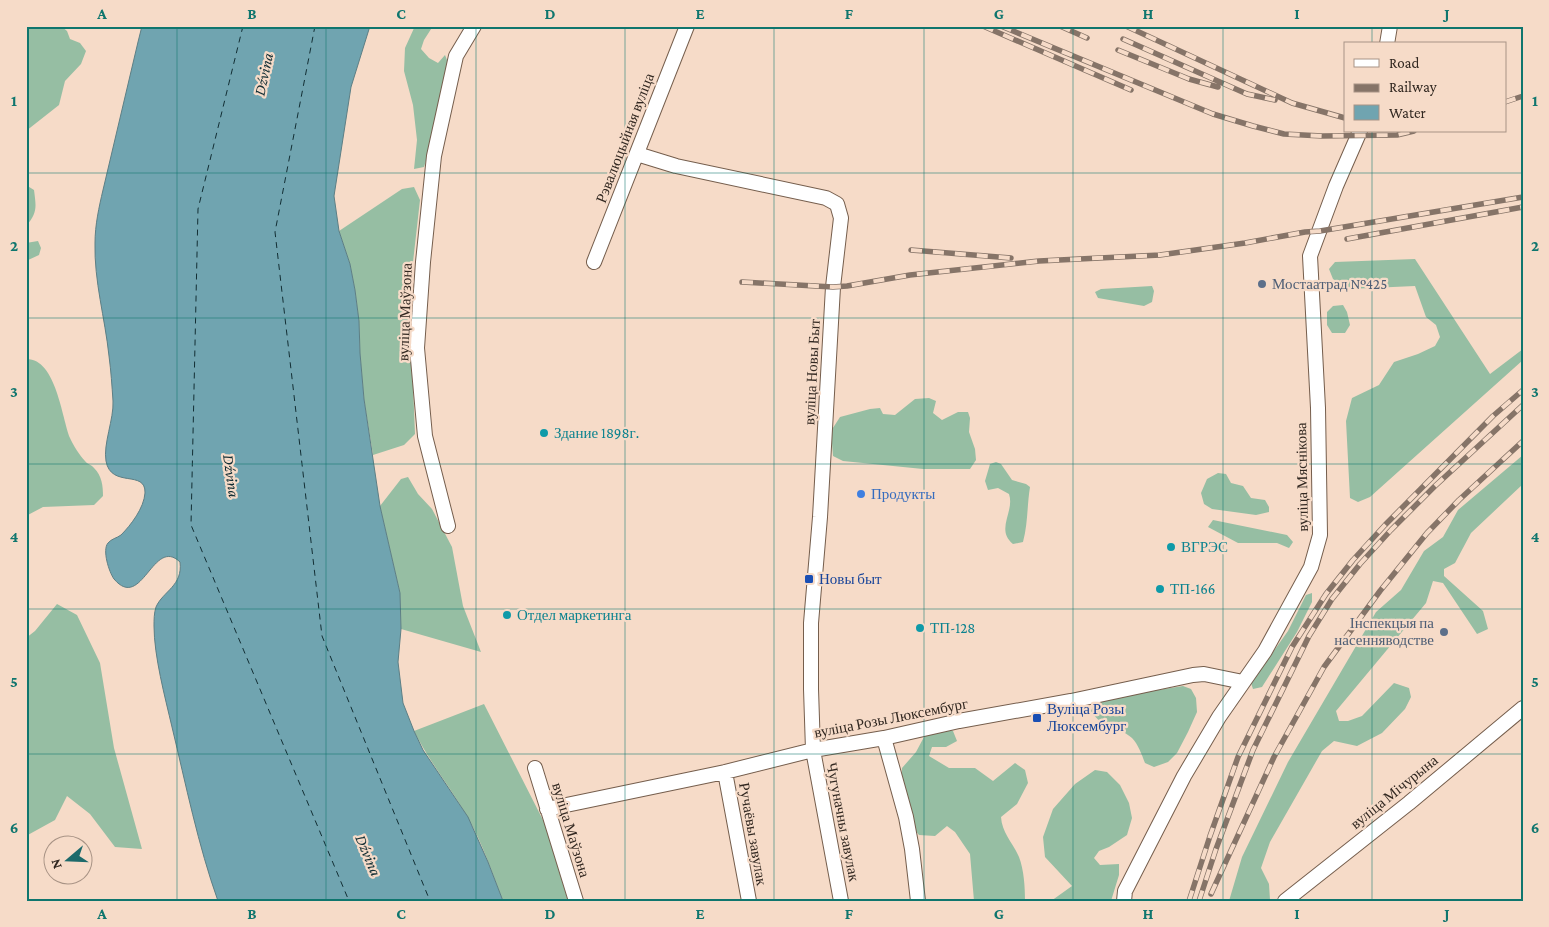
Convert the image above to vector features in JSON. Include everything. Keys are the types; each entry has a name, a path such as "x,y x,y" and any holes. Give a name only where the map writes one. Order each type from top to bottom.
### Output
{"street":[{"name":"вуліца Маўзона","path":"448,526 425,436 417,348 423,262 434,156 456,56 474,26"},
{"name":"Рэвалюцыйная вуліца","path":"594,262 687,26"},
{"path":"1387,42 1390,26"},
{"name":"вуліца Мяснікова","path":"1124,901 1125,891 1184,776 1219,716 1265,651 1312,567 1320,535 1318,408 1310,256 1336,186 1360,132"},
{"name":"вуліца Новы Быт","path":"637,154 676,166 826,198 837,204 840,218 833,287 820,517 811,623 813,750"},
{"name":"вуліца Розы Люксембург","path":"547,809 725,772 813,750 884,738 959,721 1071,701 1193,675 1204,674 1243,682"},
{"name":"вуліца Мічурына","path":"1285,901 1409,803 1523,708"},
{"path":"884,738 906,817 918,901"},
{"name":"Чугуначны завулак","path":"813,750 842,901"},
{"name":"вуліца Маўзона","path":"535,768 576,901"},
{"name":"Ручаёвы завулак","path":"725,772 749,901"}],"green space":[{"path":"26,26 61,26 67,31 70,39 80,43 86,51 81,64 65,81 59,105 26,131 26,77 29,72 26,61"},
{"path":"415,26 433,26 424,40 421,49 429,58 438,63 445,55 449,65 431,145 424,167 414,169 417,140 413,105 404,71 405,48"},
{"path":"26,185 34,190 36,205 33,217 26,226"},
{"path":"414,187 420,200 412,271 408,336 415,434 404,445 373,455 364,399 355,290 350,264 339,231 402,189"},
{"path":"38,241 41,248 39,255 26,261 26,243"},
{"path":"1415,259 1490,374 1523,349 1523,360 1370,497 1358,502 1350,498 1346,421 1352,398 1379,385 1394,362 1435,346 1440,337 1436,325 1426,317 1415,286 1349,289 1333,279 1329,269 1335,262"},
{"path":"1152,286 1154,291 1152,302 1144,306 1098,298 1095,292 1101,289"},
{"path":"1343,305 1350,325 1345,333 1332,333 1327,325 1327,312 1333,306"},
{"path":"26,359 36,361 51,378 71,441 86,462 97,471 102,485 103,496 94,505 43,507 26,516"},
{"path":"929,398 936,401 933,413 942,420 958,412 968,412 970,418 969,432 975,449 976,460 970,469 923,469 843,461 833,456 831,431 840,417 880,408 883,414 895,415 915,399"},
{"path":"1523,455 1523,484 1471,533 1455,563 1444,569 1444,576 1483,611 1488,629 1477,634 1443,583 1433,581 1426,603 1336,711 1339,721 1348,721 1362,716 1394,683 1409,688 1411,697 1405,709 1382,733 1357,746 1334,741 1322,751 1270,842 1261,868 1269,884 1270,900 1229,901 1242,857 1288,762 1376,612 1401,590 1424,551 1443,537 1458,510"},
{"path":"996,462 1001,464 1012,480 1030,487 1023,542 1013,544 1006,532 1005,526 1010,507 1009,494 998,488 988,490 985,481 990,464"},
{"path":"1218,473 1226,474 1231,483 1243,486 1251,498 1265,500 1269,507 1269,512 1256,515 1212,509 1204,504 1201,493 1207,479"},
{"path":"408,477 418,494 432,509 452,547 463,606 481,652 401,629 400,593 380,506 401,479"},
{"path":"1213,520 1287,535 1293,542 1289,548 1277,543 1238,543 1208,527"},
{"path":"1312,593 1312,602 1297,632 1262,687 1253,689 1251,683 1288,631 1306,595"},
{"path":"57,604 77,615 100,663 114,748 142,849 115,847 90,814 67,796 55,820 26,836 26,638 35,631"},
{"path":"1183,686 1191,689 1196,698 1197,712 1177,753 1168,762 1154,767 1145,763 1138,746 1132,738 1100,721 1091,711 1094,704 1114,697"},
{"path":"484,704 545,824 568,901 503,901 487,857 472,826 414,731"},
{"path":"946,728 953,731 957,741 946,747 932,747 929,756 949,768 975,768 993,781 1015,763 1025,770 1028,783 1017,804 1001,817 1006,833 1021,862 1025,901 974,901 970,854 955,832 947,826 935,836 919,835 910,824 901,787 902,768 916,752 924,737 934,731"},
{"path":"1095,770 1107,772 1120,785 1129,803 1132,818 1127,835 1099,851 1094,858 1100,865 1119,864 1119,875 1111,901 1051,901 1072,886 1045,857 1043,837 1053,809 1075,784"}],"water":[{"name":"Dźvina","path":"142,26 370,26 351,87 334,196 339,231 350,264 355,290 364,399 380,506 400,593 401,629 398,662 403,703 423,750 468,817 503,901 218,901 193,815 163,690 154,638 155,609 159,601 176,583 180,562 171,557 162,558 140,581 132,587 124,587 112,576 106,556 106,546 111,540 121,535 133,521 140,510 145,493 144,486 140,482 114,474 109,469 106,461 105,454 113,401 95,257 96,223 100,203"}],"ferry route":[{"path":"243,26 198,209 191,525 349,901"},
{"path":"315,26 275,232 322,636 430,901"}],"railway":[{"path":"983,26 1131,90"},
{"path":"1001,26 1213,114 1253,126 1284,134 1322,136 1397,135 1410,132"},
{"path":"1060,26 1087,38"},
{"path":"1126,26 1292,103 1344,118"},
{"path":"1123,39 1247,94 1275,100"},
{"path":"1118,50 1189,79 1218,87"},
{"path":"1506,102 1523,96"},
{"path":"742,282 833,287 910,275 1039,261 1160,255 1245,243 1523,197"},
{"path":"1347,239 1523,207"},
{"path":"911,250 1011,258"},
{"path":"1189,901 1238,757 1292,647 1326,594 1353,560 1385,525 1493,416 1523,390"},
{"path":"1199,901 1216,849 1253,750 1309,636 1332,599 1391,530 1435,486 1523,405"},
{"path":"1211,894 1274,757 1324,667 1380,591 1427,533 1459,500 1523,441"}],"place":[{"name":"Мостаатрад №425","path":"1262,284"},
{"name":"Здание 1898г.","path":"544,433"},
{"name":"Продукты","path":"861,494"},
{"name":"ВГРЭС","path":"1171,547"},
{"name":"Новы быт","path":"809,579"},
{"name":"ТП-166","path":"1160,589"},
{"name":"Отдел маркетинга","path":"507,615"},
{"name":"ТП-128","path":"920,628"},
{"name":"Інспекцыя па насенняводстве","path":"1444,632"},
{"name":"Вуліца Розы Люксембург","path":"1037,718"}]}
